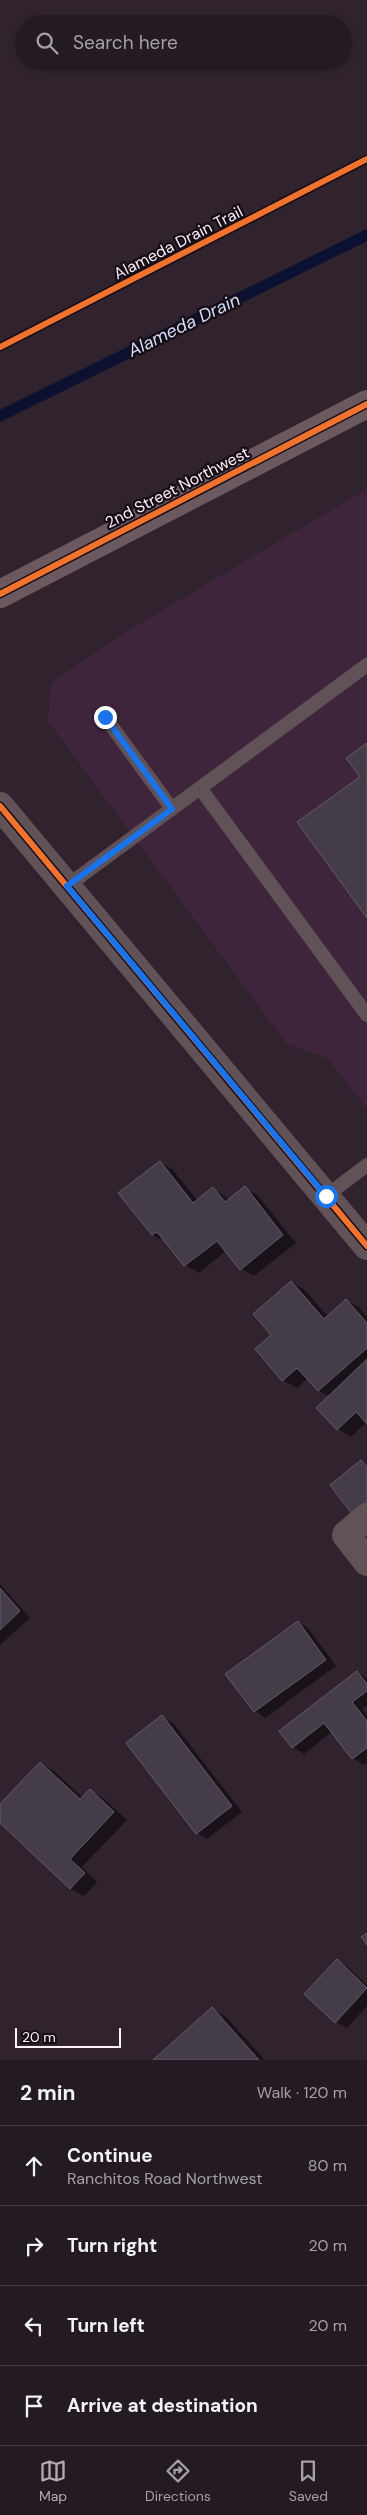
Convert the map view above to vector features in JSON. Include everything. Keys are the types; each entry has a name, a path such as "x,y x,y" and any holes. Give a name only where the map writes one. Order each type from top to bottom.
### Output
{"main road":[{"name":"2nd Street Northwest","path":"0,594 367,404"}],"street":[{"path":"0,806 367,1246"},
{"path":"367,1517 346,1535 367,1562"}],"lane":[{"path":"67,886 367,665"},
{"path":"105,717 172,809"},
{"path":"200,788 367,1015"},
{"path":"326,1196 367,1165"}],"shaded area":[{"path":"367,489 367,1109 328,1059 286,1043 48,721 51,683 119,636"}],"building":[{"path":"367,743 367,918 297,822 360,777 346,758"},
{"path":"160,1161 193,1203 213,1187 225,1202 245,1186 283,1235 240,1270 217,1241 184,1266 157,1232 152,1235 118,1193"},
{"path":"291,1281 324,1319 346,1299 367,1323 367,1348 318,1391 297,1368 282,1381 255,1349 271,1335 253,1314"},
{"path":"367,1359 367,1424 356,1412 337,1430 316,1408"},
{"path":"361,1460 367,1467 367,1502 352,1514 330,1485"},
{"path":"0,1588 20,1611 0,1630"},
{"path":"298,1621 326,1660 254,1712 225,1674"},
{"path":"357,1671 367,1684 367,1691 352,1702 367,1721 367,1748 352,1759 324,1723 292,1748 279,1731"},
{"path":"162,1715 232,1806 196,1834 126,1743"},
{"path":"40,1762 80,1799 90,1789 114,1812 70,1859 85,1873 70,1889 0,1823 0,1804"},
{"path":"367,1933 367,1945 361,1937"},
{"path":"337,1959 367,1988 335,2023 304,1994"},
{"path":"212,2007 259,2060 153,2060"}],"waterway":[{"name":"Alameda Drain","path":"0,416 367,235"}],"cycle path":[{"name":"Alameda Drain Trail","path":"0,347 367,159"},
{"path":"0,594 367,404"},
{"path":"0,806 367,1246"}],"route":[{"path":"105,717 172,809 67,886 326,1196"}]}
